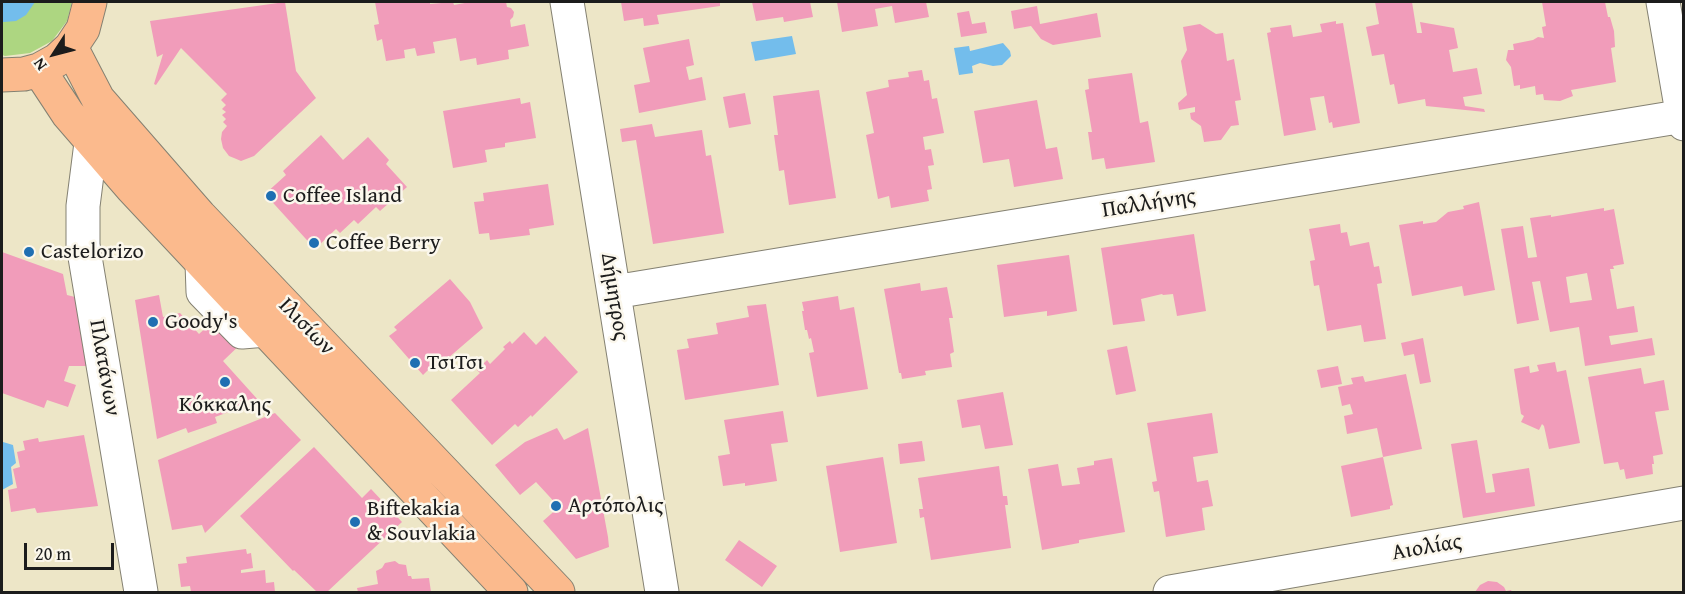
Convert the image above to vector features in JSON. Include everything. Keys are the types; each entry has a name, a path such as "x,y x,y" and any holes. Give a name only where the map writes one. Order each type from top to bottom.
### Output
{"main road":[{"path":"13,78 57,60 71,47 83,29 90,2"},
{"name":"Ιλισίων","path":"71,47 98,99 201,216 558,592"},
{"name":"Ιλισίων","path":"13,78 68,114 202,263 511,592"}],"street":[{"name":"Δήμητρος","path":"567,2 662,592"},
{"path":"1663,2 1683,119"},
{"name":"Παλλήνης","path":"614,292 1683,119"},
{"name":"Πλατάνων","path":"91,142 82,206 83,245 141,592"},
{"name":"Αιολίας","path":"1170,592 1683,503"}],"green space":[{"path":"2,2 72,2 67,21 52,41 30,53 5,56 2,55"}],"water":[{"path":"2,2 35,2 26,15 16,21 2,22"},
{"path":"792,36 796,54 755,61 751,42"},
{"path":"1003,43 1011,56 1002,65 993,66 980,63 972,66 973,73 959,75 954,48 969,46 970,51"},
{"path":"3,442 13,445 16,463 11,467 13,484 2,490 2,449"}],"building":[{"path":"285,2 296,71 316,98 254,156 241,161 229,156 223,148 221,139 222,132 227,126 223,122 226,119 222,115 226,112 222,109 226,105 221,100 227,94 181,48 156,85 154,84 163,54 157,57 150,21"},
{"path":"375,2 430,2 430,4 453,2 454,5 470,2 506,2 507,7 514,12 510,20 511,27 525,24 529,46 508,50 509,59 477,65 476,58 460,61 456,38 433,42 435,53 417,56 415,48 404,50 405,58 386,61 382,39 377,41 374,25 379,24"},
{"path":"621,2 720,2 720,6 657,15 659,24 644,26 643,18 624,21"},
{"path":"752,2 810,2 813,17 784,22 783,17 756,21"},
{"path":"837,2 926,2 929,17 895,23 892,6 875,9 878,26 842,32"},
{"path":"1375,2 1412,2 1417,33 1422,33 1420,22 1454,28 1458,48 1449,50 1453,72 1477,68 1482,94 1463,97 1465,106 1484,109 1485,112 1426,106 1425,99 1398,104 1394,84 1390,85 1384,54 1372,56 1366,27 1379,24"},
{"path":"1542,2 1605,2 1614,31 1615,47 1611,48 1616,82 1571,90 1573,96 1560,101 1544,100 1543,94 1536,95 1535,86 1520,89 1520,85 1514,86 1511,67 1506,60 1508,50 1514,50 1513,44 1538,37 1544,38 1542,27 1546,26"},
{"path":"1037,6 1040,24 1097,13 1101,37 1053,45 1041,39 1031,26 1014,29 1011,11"},
{"path":"969,11 972,24 985,22 987,33 961,37 957,13"},
{"path":"1336,21 1336,24 1343,23 1360,123 1333,128 1332,122 1329,123 1324,96 1310,98 1316,130 1284,136 1267,33 1271,32 1270,28 1291,25 1293,37 1322,32 1320,24"},
{"path":"1200,24 1216,34 1223,33 1227,61 1234,59 1241,100 1235,101 1239,125 1231,126 1221,140 1204,142 1201,126 1191,119 1190,113 1195,112 1195,107 1179,110 1178,103 1187,95 1181,61 1187,50 1183,27"},
{"path":"689,39 694,65 686,67 689,80 702,77 706,100 639,113 634,85 650,82 643,48"},
{"path":"922,70 924,81 929,80 932,99 937,98 944,133 923,137 925,150 931,149 934,165 928,166 932,189 927,190 929,201 891,208 889,196 878,199 866,135 874,133 866,92 889,87 888,80 909,77 908,72"},
{"path":"1132,73 1140,123 1148,121 1155,162 1106,169 1104,158 1092,160 1088,132 1092,132 1085,90 1089,89 1088,79"},
{"path":"819,90 836,198 789,205 784,170 779,171 774,135 778,135 773,96"},
{"path":"745,93 751,124 729,128 723,97"},
{"path":"520,98 521,104 530,102 536,138 505,143 505,147 485,150 487,162 453,168 443,111"},
{"path":"1037,100 1046,149 1057,147 1063,179 1014,187 1009,159 983,163 974,111"},
{"path":"652,124 655,137 702,130 706,156 711,155 724,233 653,244 636,140 622,142 620,129"},
{"path":"321,135 343,160 368,137 389,160 386,164 407,187 380,211 376,207 358,224 354,220 340,233 336,229 315,249 265,194 286,175 283,171"},
{"path":"548,184 554,225 529,229 530,235 490,240 489,233 479,234 474,202 484,201 483,193"},
{"path":"1479,202 1495,290 1464,296 1462,286 1412,296 1399,225 1423,221 1423,224 1436,222 1448,212 1464,209 1463,206"},
{"path":"1604,208 1604,211 1614,209 1624,264 1613,266 1614,269 1610,269 1617,309 1634,306 1638,332 1609,336 1611,345 1652,338 1655,355 1585,366 1579,327 1550,332 1540,281 1532,282 1539,320 1517,324 1501,229 1523,226 1528,258 1537,257 1530,218 1551,215 1551,217","holes":["1587,273 1592,300 1570,303 1566,277"]},
{"path":"1340,224 1341,233 1347,232 1350,246 1369,242 1374,267 1379,266 1382,283 1377,284 1386,339 1364,342 1361,325 1327,331 1319,285 1314,286 1310,261 1315,260 1309,229"},
{"path":"1194,234 1206,311 1177,316 1173,294 1162,294 1141,299 1145,321 1113,325 1101,248"},
{"path":"2,252 63,274 67,295 75,297 87,366 69,366 64,381 76,385 68,407 47,400 44,408 2,393"},
{"path":"1069,255 1077,311 1047,316 1047,311 1004,317 997,265"},
{"path":"450,279 470,302 483,328 433,371 430,368 423,375 389,336 397,330 394,327"},
{"path":"920,283 921,291 947,287 953,318 949,318 954,352 950,354 952,367 925,371 926,375 902,379 884,289"},
{"path":"159,295 163,317 180,313 199,334 221,314 245,340 223,361 259,401 215,417 217,423 188,433 186,428 157,439 135,300"},
{"path":"838,296 840,310 854,307 868,389 817,397 809,353 814,352 811,338 809,339 807,330 805,330 802,302"},
{"path":"766,304 779,385 685,400 677,350 689,348 687,339 718,334 716,323 749,317 747,306"},
{"path":"524,332 536,345 545,336 578,372 532,417 531,415 518,427 515,424 492,445 451,400 480,373 477,370 487,360 490,364 505,349 503,347 510,341 512,344"},
{"path":"1423,338 1431,382 1420,384 1414,354 1404,356 1401,343"},
{"path":"1127,346 1136,391 1116,395 1107,350"},
{"path":"1555,362 1557,372 1566,370 1580,443 1549,449 1542,424 1539,430 1521,422 1524,416 1521,414 1514,369 1529,366 1530,373 1539,371 1537,365"},
{"path":"1338,366 1342,384 1321,388 1317,370"},
{"path":"1641,368 1644,384 1664,380 1669,410 1655,412 1663,454 1653,456 1653,474 1626,479 1624,469 1620,470 1618,462 1604,464 1588,377"},
{"path":"1406,374 1422,449 1383,457 1377,428 1347,434 1344,416 1353,414 1350,404 1342,406 1338,387 1353,384 1351,378 1363,376 1365,382"},
{"path":"1003,392 1013,445 985,449 980,425 962,428 957,400"},
{"path":"783,411 788,442 771,444 777,481 745,486 745,483 723,486 718,456 730,454 724,420"},
{"path":"275,413 301,440 205,533 202,525 172,530 158,460"},
{"path":"1212,413 1218,453 1193,457 1197,482 1208,480 1213,506 1202,508 1205,530 1166,537 1159,491 1154,492 1152,482 1157,481 1147,423"},
{"path":"557,428 564,440 588,428 608,537 609,547 576,559 543,521 559,507 536,482 520,495 495,465 525,442"},
{"path":"84,435 98,506 37,513 35,508 11,512 8,490 17,488 13,469 20,467 17,452 25,450 23,441 38,438 39,442"},
{"path":"1477,440 1486,493 1495,492 1492,474 1529,468 1535,506 1463,518 1451,444"},
{"path":"922,441 925,461 900,464 898,444"},
{"path":"314,447 362,498 371,489 402,522 327,592 317,592 293,571 240,516"},
{"path":"883,457 897,543 840,552 826,466"},
{"path":"1383,457 1393,505 1390,509 1351,517 1341,466"},
{"path":"1112,458 1125,532 1079,540 1079,543 1042,550 1028,469 1058,464 1062,486 1080,484 1077,468 1094,465 1094,461"},
{"path":"999,466 1003,496 1007,496 1008,505 1005,505 1011,548 931,560 924,517 920,518 919,509 923,509 918,478"},
{"path":"739,540 777,566 762,587 725,560"},
{"path":"246,549 247,554 251,553 253,568 241,570 241,573 265,570 266,583 274,582 275,592 191,592 190,586 181,587 178,564 187,563 186,557"},
{"path":"395,561 406,565 408,576 412,579 429,578 431,592 358,592 357,588 378,584 376,571 385,563"},
{"path":"1488,581 1497,582 1506,591 1511,590 1512,592 1475,592 1480,585"}],"place":[{"name":"Coffee Island","path":"271,196"},
{"name":"Coffee Berry","path":"314,243"},
{"name":"Castelorizo","path":"29,252"},
{"name":"Goody's","path":"153,322"},
{"name":"ΤσιΤσι","path":"415,363"},
{"name":"Κόκκαλης","path":"225,382"},
{"name":"Αρτόπολις","path":"556,506"},
{"name":"Biftekakia & Souvlakia","path":"355,522"}]}
